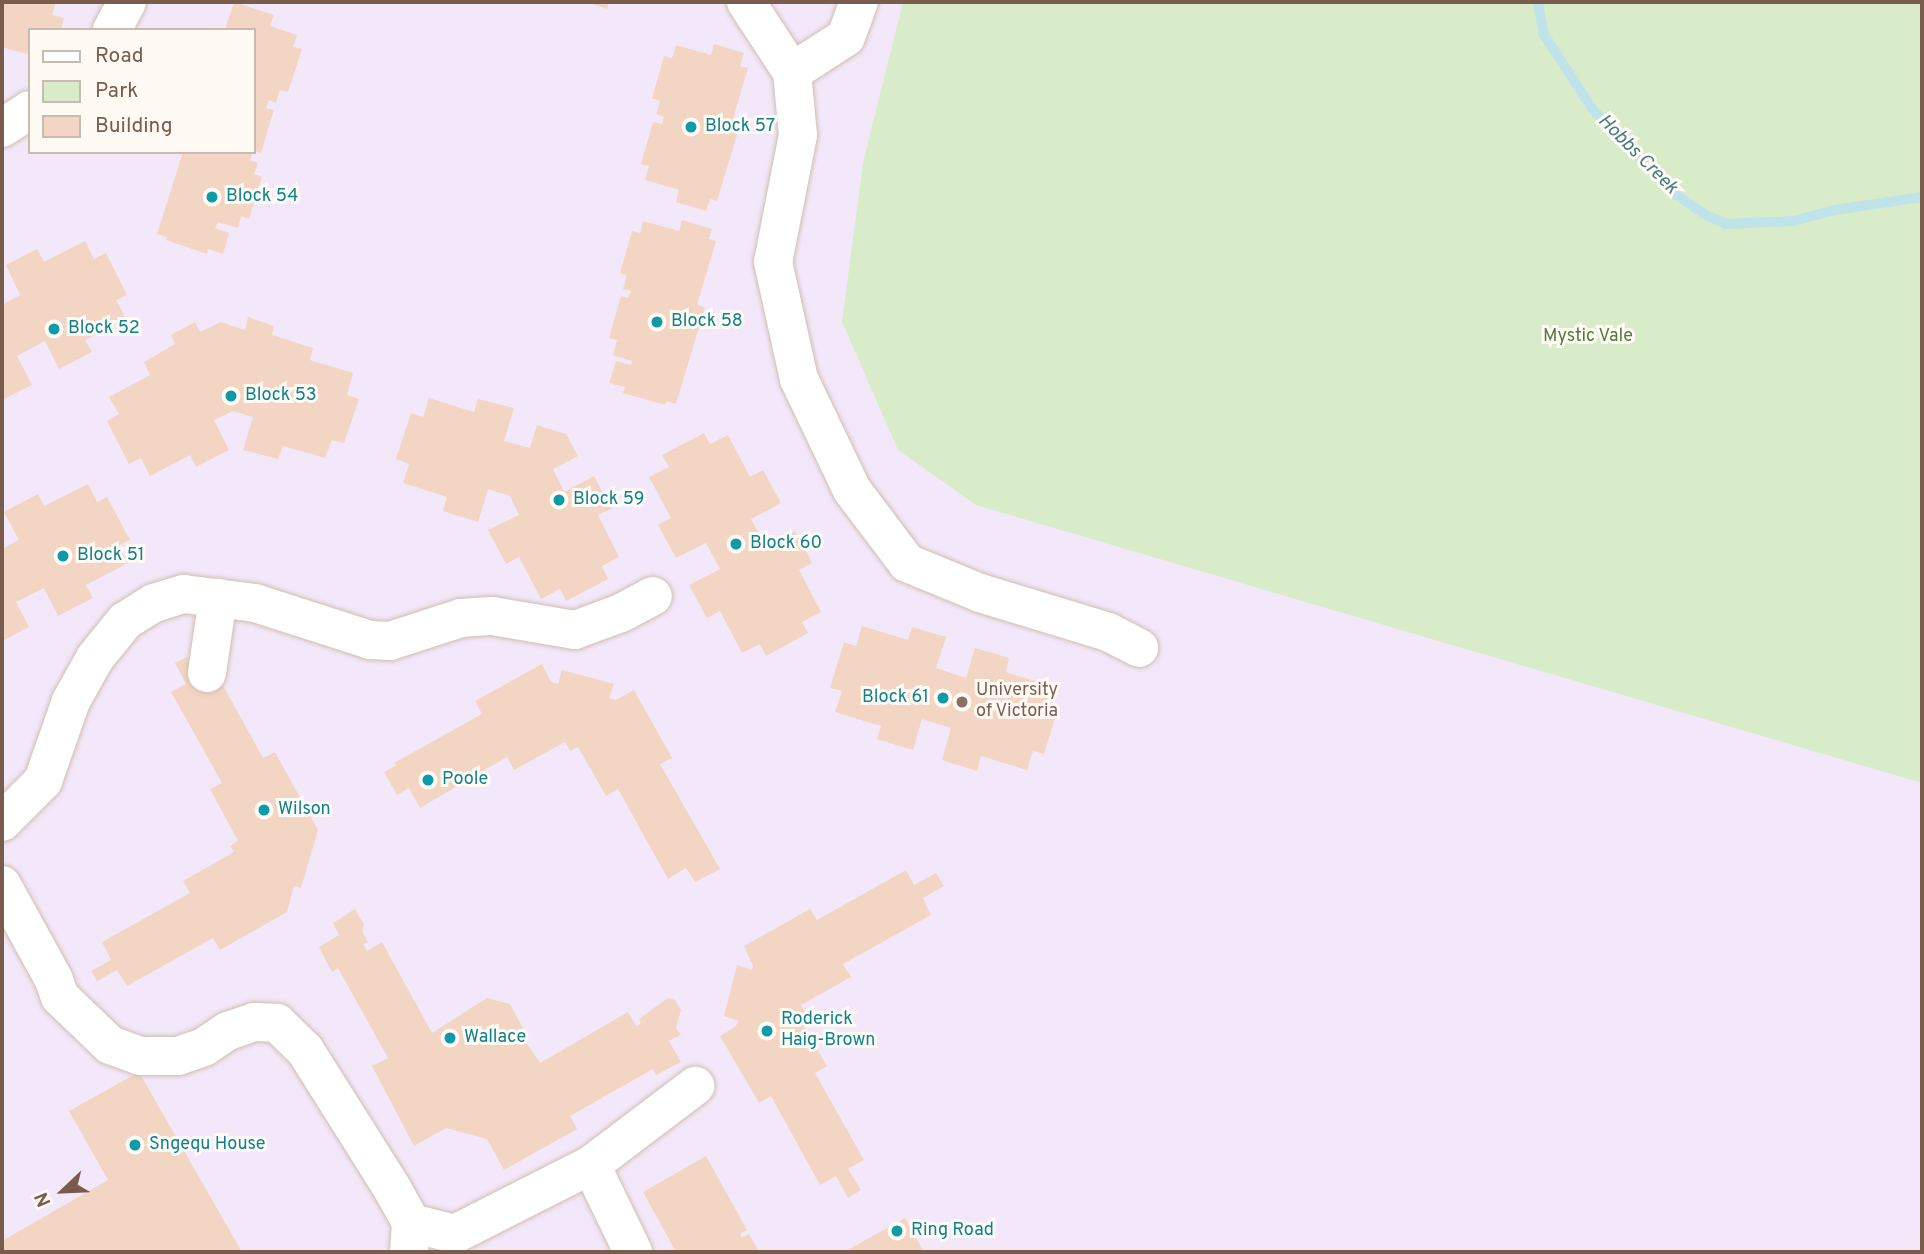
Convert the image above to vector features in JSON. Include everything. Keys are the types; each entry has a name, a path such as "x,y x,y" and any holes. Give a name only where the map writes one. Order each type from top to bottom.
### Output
{"street":[{"path":"113,28 128,2"},
{"path":"746,2 792,72 798,135 773,262 799,379 852,491 907,563 980,593 1108,632 1139,648"},
{"path":"792,72 846,37 859,2"},
{"path":"2,128 28,111"},
{"path":"2,822 43,780 71,701 95,658 125,621 154,603 184,594 256,603 370,640 390,641 461,618 492,616 575,630 621,613 653,596"},
{"path":"207,673 218,598"},
{"path":"2,885 54,980 60,997 110,1045 141,1056 178,1056 204,1047 228,1031 254,1022 277,1023 312,1059 410,1238 455,1234 591,1165 695,1086"},
{"path":"591,1165 633,1252"}],"shaded area":[{"name":"University of Victoria","path":"2,2 1922,2 1922,1252 2,1252"}],"green space":[{"name":"Mystic Vale","path":"903,2 1922,2 1922,783 976,505 898,450 842,322 863,163"}],"building":[{"path":"2,2 56,2 52,15 64,18 62,28 28,28 28,54 2,47"},
{"name":"Block 54","path":"234,2 274,15 270,26 297,35 293,47 302,49 288,92 280,90 276,103 269,100 266,108 274,110 261,153 256,152 256,28 226,28"},
{"path":"586,2 609,2 607,9"},
{"name":"Block 57","path":"714,44 744,53 740,66 748,68 730,129 738,132 717,201 710,199 706,211 676,202 679,190 645,180 649,166 641,164 653,122 662,124 664,117 656,114 660,101 652,98 664,56 672,58 676,45 711,55"},
{"name":"Block 54","path":"182,154 252,154 250,160 258,163 254,174 262,177 249,219 241,216 238,228 218,222 215,228 229,233 223,254 208,249 207,254 166,240 167,237 157,234"},
{"name":"Block 58","path":"682,220 712,229 709,239 716,241 697,305 705,307 676,404 667,401 665,405 623,393 625,387 609,383 616,361 631,365 632,361 613,355 617,340 609,338 621,296 628,298 631,291 623,289 627,275 620,273 632,231 640,233 643,221 679,231"},
{"name":"Block 52","path":"85,241 94,259 106,253 127,295 116,300 126,319 85,340 92,352 59,369 45,341 17,356 32,385 2,400 2,305 20,295 6,265 37,249 44,262"},
{"name":"Block 53","path":"248,317 274,326 272,335 313,348 310,360 353,373 347,395 359,399 344,443 332,440 325,458 283,446 278,459 243,450 253,417 233,411 214,420 229,450 196,467 190,455 150,476 141,458 129,464 107,421 119,414 109,397 150,375 144,362 175,344 171,335 195,322 200,332 221,322 245,330"},
{"name":"Block 59","path":"429,398 474,412 478,399 514,408 504,441 530,448 537,425 566,434 578,456 553,469 564,492 594,476 611,509 598,515 619,557 602,566 608,579 566,601 560,589 541,599 519,557 506,564 488,530 519,515 510,496 488,489 478,522 443,511 447,497 403,483 409,464 396,459 411,413 423,417"},
{"name":"Block 60","path":"704,433 710,444 728,435 750,477 763,470 781,503 751,519 766,546 795,531 812,563 799,570 821,612 802,622 808,633 766,656 760,644 742,653 720,611 707,618 689,585 720,569 706,543 676,558 658,525 671,518 649,477 669,467 662,455"},
{"name":"Block 51","path":"88,484 97,502 107,497 130,540 118,546 128,563 86,585 93,598 58,616 44,588 16,602 29,627 2,641 2,549 19,540 4,512 38,494 44,506"},
{"name":"Block 61","path":"862,626 908,640 912,627 946,637 936,668 966,678 975,648 1009,658 1006,672 1051,686 1045,705 1058,709 1044,754 1033,751 1027,770 981,756 977,771 942,760 951,728 922,719 913,750 877,739 881,726 835,712 842,691 830,688 844,642 856,646"},
{"name":"Wilson","path":"187,657 198,677 214,669 263,758 275,752 318,830 301,888 294,886 287,912 220,950 213,938 127,986 117,970 97,981 91,971 111,960 102,942 190,893 183,881 234,852 230,846 238,841 210,789 222,783 171,692 186,684 175,663"},
{"name":"Poole","path":"542,664 551,682 558,684 562,670 614,684 609,698 616,700 634,690 672,758 660,764 720,869 695,882 686,868 668,879 618,789 606,796 578,747 570,751 565,742 514,770 507,757 420,808 409,788 397,795 384,772 396,765 394,763 482,714 475,701"},
{"name":"Roderick Haig-Brown","path":"906,870 914,885 936,873 944,886 923,898 931,915 843,964 851,977 801,1005 806,1014 799,1018 827,1066 815,1073 864,1160 848,1169 861,1190 848,1198 836,1176 820,1185 771,1096 759,1103 720,1036 736,1026 738,1021 724,1016 737,965 752,970 753,966 744,946 810,909 817,920"},
{"name":"Wallace","path":"355,909 364,925 362,931 368,942 363,944 367,951 382,942 432,1033 487,998 510,1004 523,1028 518,1031 540,1063 628,1012 636,1026 641,1024 639,1019 668,998 675,1000 681,1010 676,1028 681,1035 669,1041 681,1062 656,1075 653,1069 570,1116 577,1129 504,1170 487,1139 446,1128 414,1146 372,1066 388,1058 338,968 332,972 319,947 339,935 333,923"},
{"name":"Sngequ House","path":"139,1072 242,1252 2,1252 2,1241 108,1180 69,1111"},
{"path":"706,1156 747,1230 740,1234 742,1238 749,1234 759,1252 676,1252 643,1192"},
{"name":"Ring Road","path":"905,1218 923,1250 844,1252"}],"waterway":[{"name":"Hobbs Creek","path":"1538,2 1544,35 1593,110 1675,194 1708,216 1726,224 1793,221 1835,210 1922,197"}],"place":[{"name":"Block 57","path":"691,127"},
{"name":"Block 54","path":"212,197"},
{"name":"Block 58","path":"657,322"},
{"name":"Block 52","path":"54,329"},
{"name":"Block 53","path":"231,396"},
{"name":"Block 59","path":"559,500"},
{"name":"Block 60","path":"736,544"},
{"name":"Block 51","path":"63,556"},
{"name":"Block 61","path":"943,698"},
{"name":"University of Victoria","path":"962,702"},
{"name":"Poole","path":"428,780"},
{"name":"Wilson","path":"264,810"},
{"name":"Roderick Haig-Brown","path":"767,1031"},
{"name":"Wallace","path":"450,1038"},
{"name":"Sngequ House","path":"135,1145"},
{"name":"Ring Road","path":"897,1231"}]}
